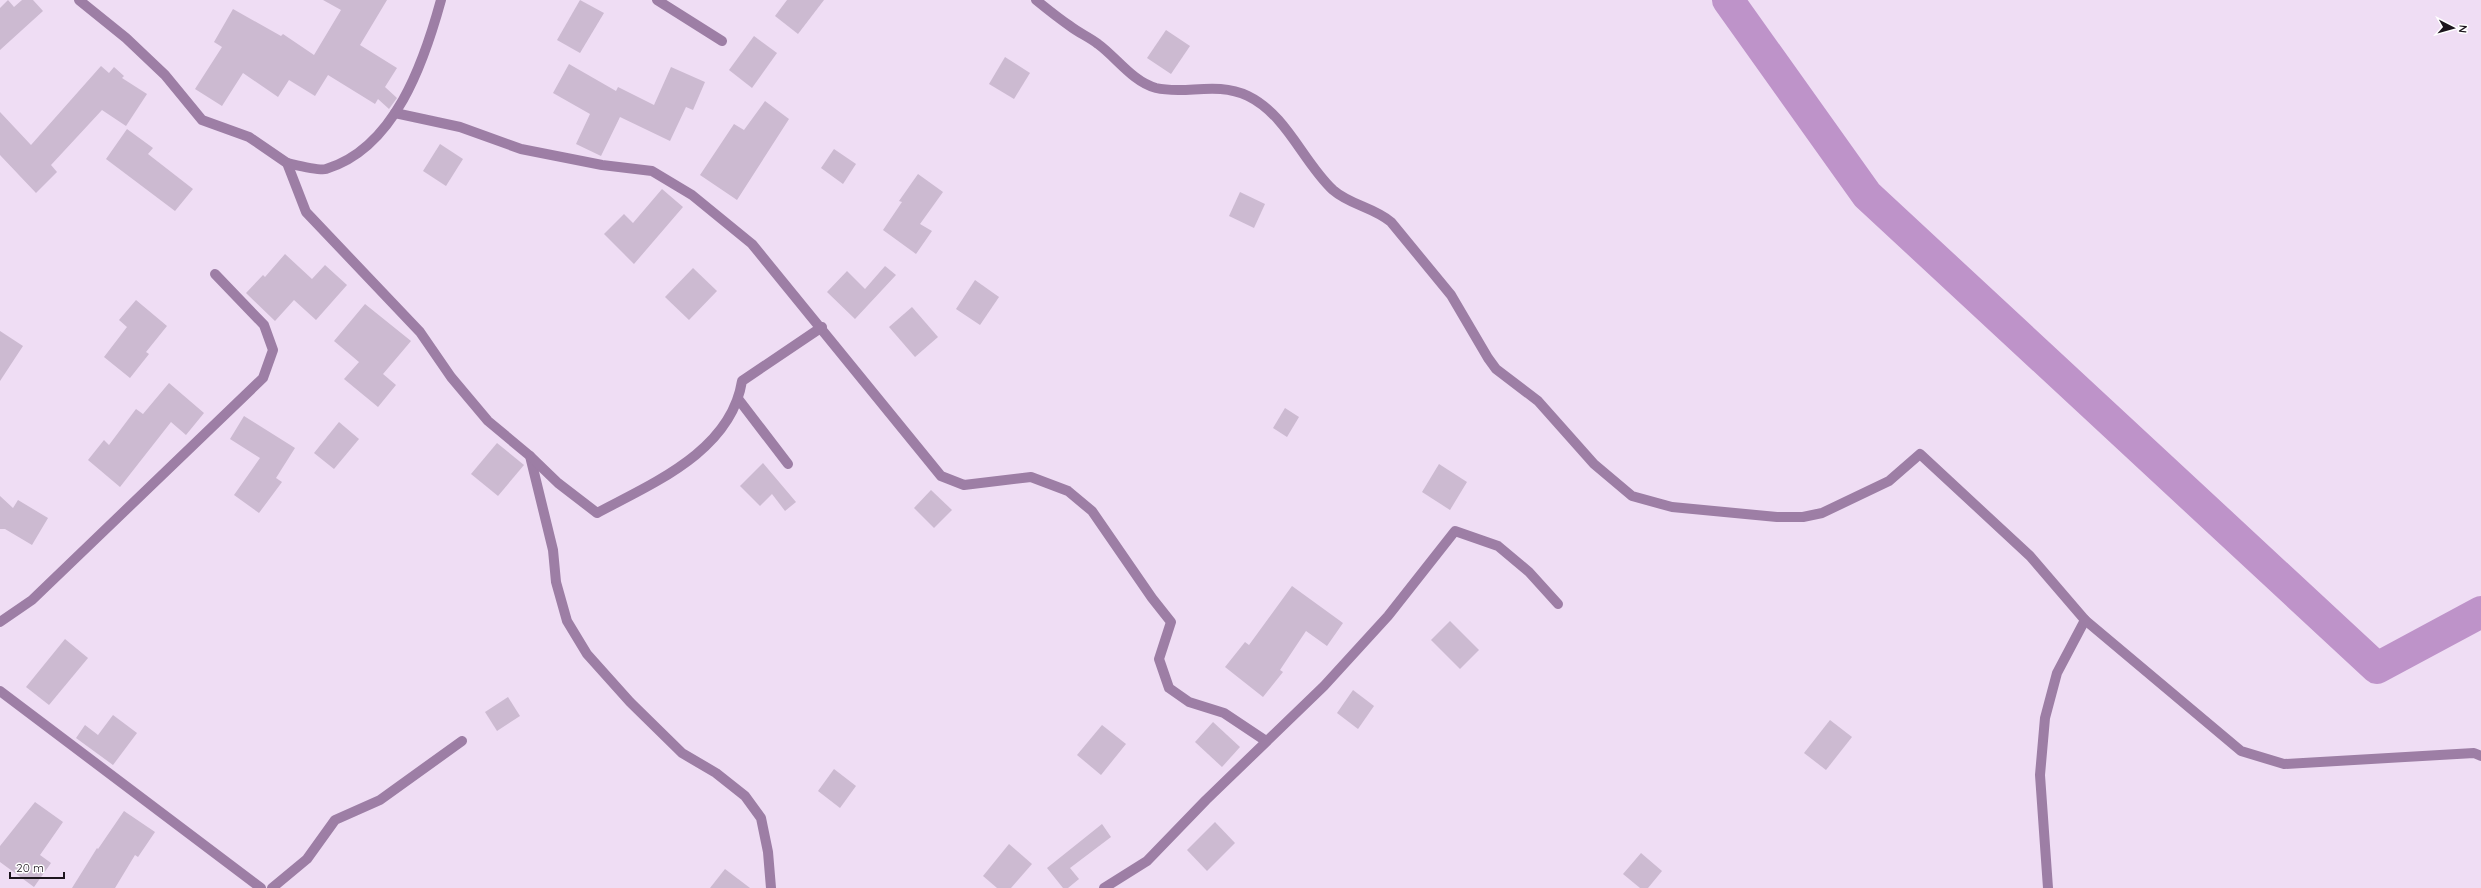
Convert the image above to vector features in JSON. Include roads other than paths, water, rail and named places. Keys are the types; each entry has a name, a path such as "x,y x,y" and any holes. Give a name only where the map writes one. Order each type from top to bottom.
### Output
{"street":[{"path":"79,0 126,38 165,75 202,120 249,137 288,163 325,170 364,150 396,113 427,50 441,0"},
{"path":"656,0 722,41"},
{"path":"1036,0 1070,27 1098,44 1147,85 1165,89 1218,88 1235,91 1261,104 1293,138 1333,190 1346,200 1379,212 1391,222 1451,295 1496,369 1538,401 1599,469 1632,496 1672,507 1777,517 1802,517 1822,513 1889,481 1920,454 2030,556 2085,620 2241,751 2284,764 2428,754 2474,753 2481,756"},
{"path":"396,113 460,127 521,149 602,165 652,171 692,195 752,244 822,328 941,476 964,485 1031,477 1068,490 1092,511 1152,598 1171,622 1159,659 1169,688 1189,702 1224,713 1266,742"},
{"path":"288,163 306,212 420,332 451,377 488,421 530,456 558,483 597,513 696,456 729,420 739,400 742,381 822,328"},
{"path":"0,622 32,600 263,378 273,350 264,325 215,274"},
{"path":"739,400 788,464"},
{"path":"530,456 553,550 556,582 567,621 587,654 630,702 682,753 716,773 745,796 761,818 768,852 771,888"},
{"path":"1104,888 1147,861 1324,686 1388,616 1455,531 1498,546 1529,572 1558,604"},
{"path":"2048,888 2040,775 2045,718 2057,673 2085,620"},
{"path":"0,691 262,888"},
{"path":"272,888 307,859 335,820 380,800 462,740"}],"waterway":[{"path":"1728,0 1867,195 2377,668 2481,612"}]}
